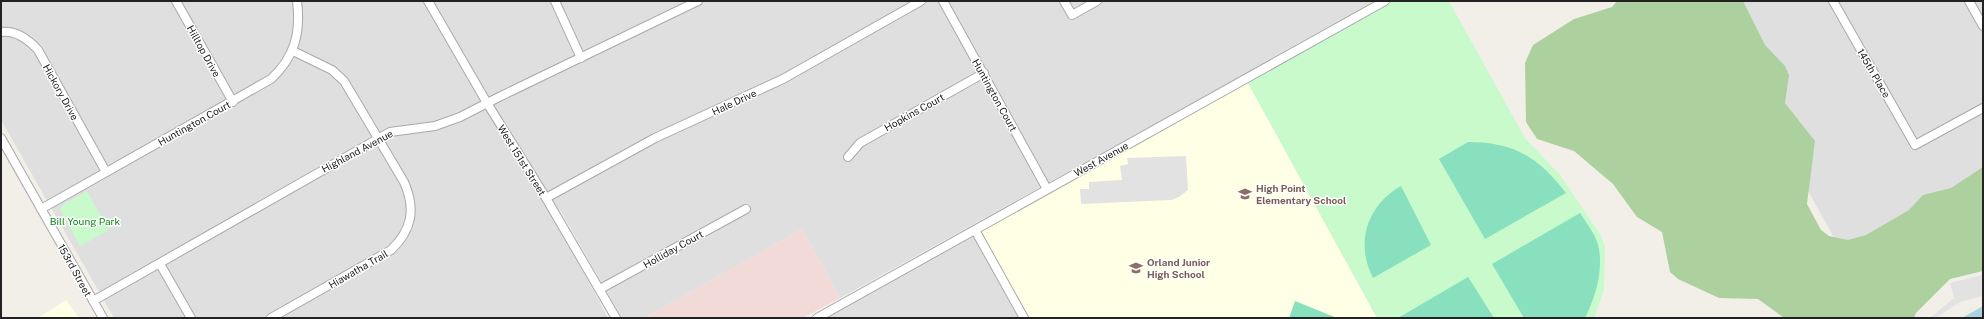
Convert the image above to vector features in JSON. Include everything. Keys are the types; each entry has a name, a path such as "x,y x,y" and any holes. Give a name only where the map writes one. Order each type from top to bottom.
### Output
{"street":[{"name":"Hilltop Drive","path":"176,1 233,102"},
{"name":"Huntington Court","path":"41,209 233,102 271,78 286,64 292,51 298,31 297,1"},
{"name":"West 151st Street","path":"428,1 487,103 546,198 616,318"},
{"path":"555,1 581,58"},
{"name":"Highland Avenue","path":"93,301 378,138 398,130 417,129 449,122 698,1"},
{"name":"Hale Drive","path":"546,198 655,138 783,79 921,1"},
{"name":"Huntington Court","path":"943,1 1047,189"},
{"path":"1064,1 1072,15 1098,1"},
{"name":"West Avenue","path":"817,318 1385,1"},
{"name":"145th Place","path":"1833,1 1915,145 1983,108"},
{"path":"1969,1 1983,26"},
{"name":"Hickory Drive","path":"1,32 19,35 38,50 106,172"},
{"name":"Hiawatha Trail","path":"271,318 391,250 402,240 408,225 411,209 410,196 344,81 332,70 292,51"},
{"name":"Hopkins Court","path":"848,157 860,142 984,73"},
{"name":"153rd Street","path":"1,138 103,318"},
{"name":"Holliday Court","path":"600,289 746,209"},
{"path":"975,230 1024,318"},
{"path":"160,264 191,318"}],"shaded area":[{"path":"1,1 1377,1 840,298 802,229 644,318 622,318 560,210 553,214 608,318 114,318 1,120"},
{"path":"1703,1 1983,1 1983,176 1843,254"},
{"path":"1248,83 1377,318 1021,318 974,233"},
{"path":"1186,156 1188,190 1179,197 1171,200 1081,204 1080,189 1089,189 1089,182 1122,180 1120,166 1128,164 1127,158"},
{"path":"802,229 840,298 803,318 644,318"},
{"path":"974,233 1021,318 822,318"},
{"path":"1983,275 1983,296 1960,302 1936,318 1930,318 1954,298 1950,283"},
{"path":"66,300 79,318 38,318"}],"green space":[{"path":"1391,1 1449,1 1525,138 1560,175 1600,234 1605,246 1604,290 1594,318 1377,318 1248,83"},
{"path":"1617,1 1743,1 1765,45 1785,66 1789,75 1785,103 1815,141 1807,204 1821,230 1829,236 1848,240 1866,235 1909,210 1923,195 1951,188 1983,167 1983,271 1950,279 1916,313 1914,318 1784,318 1758,299 1719,298 1678,279 1670,272 1662,232 1637,217 1613,184 1574,151 1537,139 1526,122 1525,63 1533,45 1574,19 1612,7"},
{"path":"1468,142 1498,145 1524,154 1546,170 1566,193 1485,239 1439,159"},
{"path":"1401,186 1431,245 1373,278 1365,252 1365,239 1368,226 1372,214 1380,203 1389,194"},
{"name":"Bill Young Park","path":"87,191 109,230 80,246 60,209 64,204"},
{"path":"1580,213 1596,239 1600,258 1597,285 1585,318 1524,318 1492,264"},
{"path":"1468,277 1494,318 1398,318"},
{"path":"1295,301 1337,318 1289,318"}],"water":[{"path":"1983,306 1983,318 1962,318"}],"place":[{"name":"High Point Elementary School","path":"1245,194"},
{"name":"Orland Junior High School","path":"1136,268"}]}
